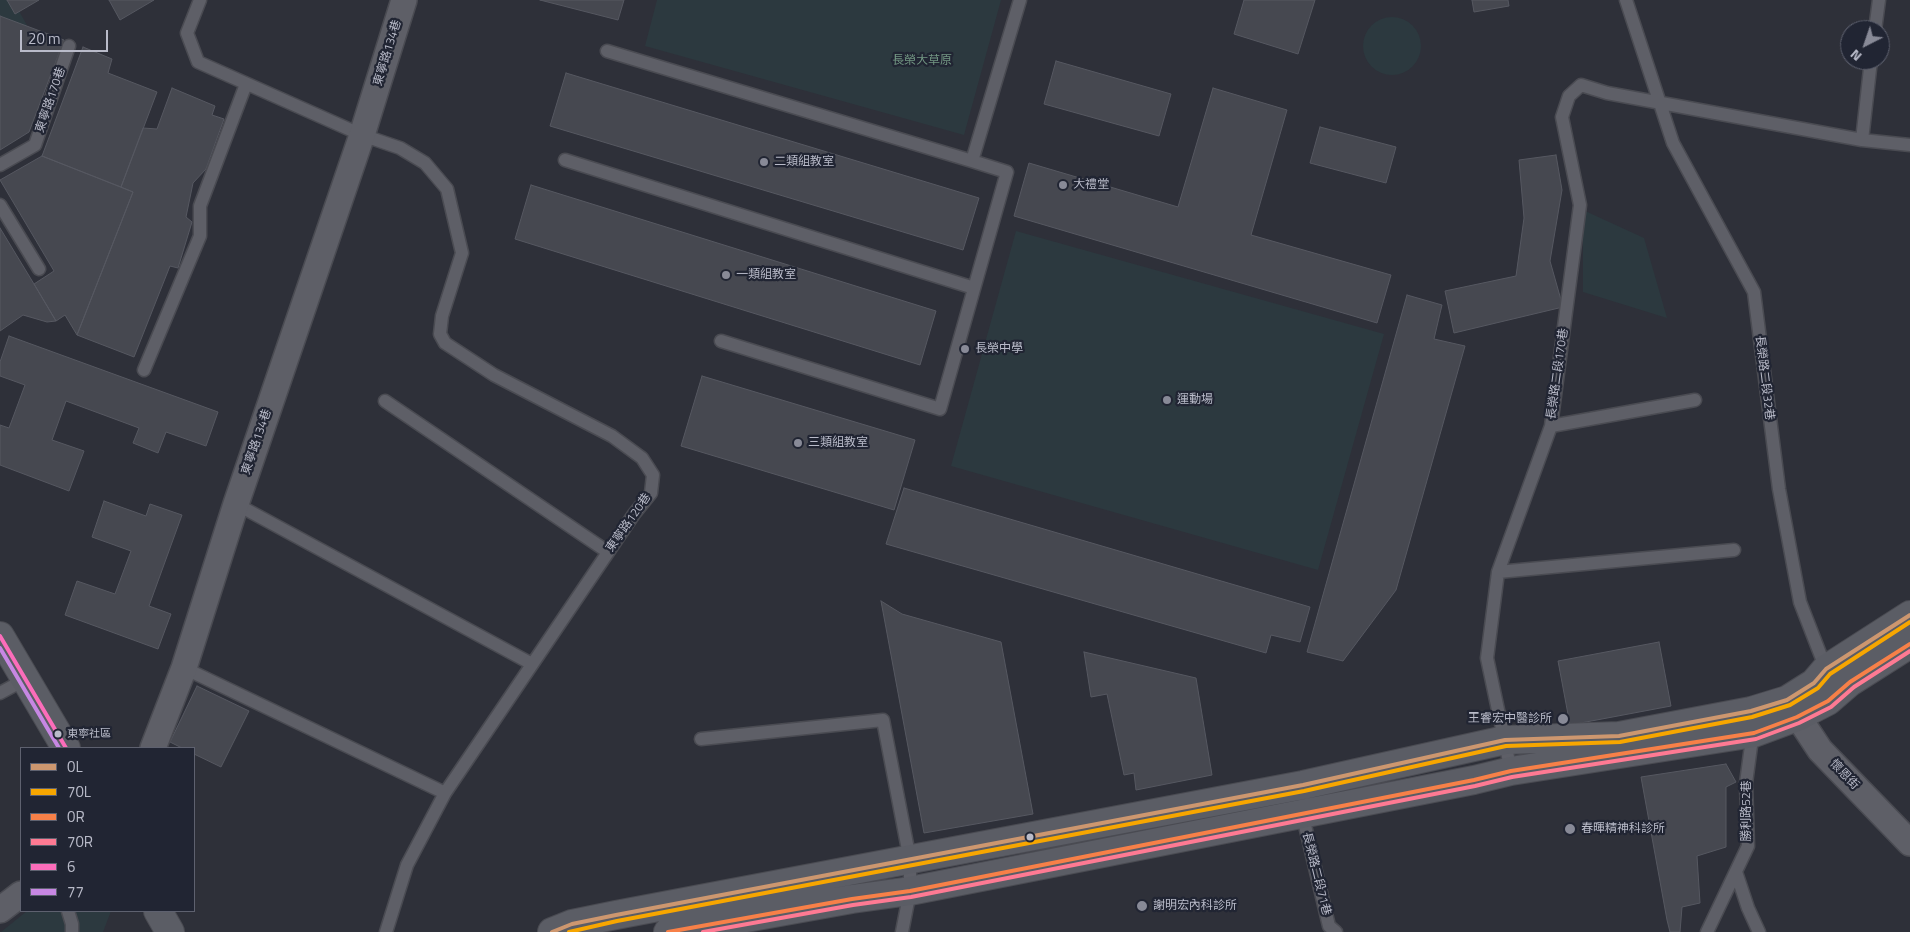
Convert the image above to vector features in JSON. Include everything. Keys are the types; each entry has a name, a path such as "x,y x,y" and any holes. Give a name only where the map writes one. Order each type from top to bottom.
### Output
{"street":[{"name":"東寧路134巷","path":"153,747 184,668 236,504 362,135 404,0"},
{"path":"1792,708 1826,669 1910,614"},
{"path":"0,636 65,747"},
{"path":"668,932 852,899 910,891 1474,780 1752,722 1792,708 1828,701 1850,682 1910,644"},
{"name":"懷恩街","path":"1792,708 1820,750 1910,844"},
{"path":"552,932 581,922 1303,785 1505,740 1619,736 1752,722"},
{"path":"0,910 20,895"},
{"path":"159,912 170,932"}],"lane":[{"path":"200,0 187,33 198,62 362,135"},
{"path":"972,161 1020,0"},
{"name":"長榮路二段32巷","path":"1626,0 1674,143 1754,292 1779,488 1800,602 1826,669"},
{"path":"1876,20 1879,0"},
{"name":"東寧路170巷","path":"0,165 36,145 69,46"},
{"path":"607,51 1007,172 940,409 721,341"},
{"path":"1862,140 1871,70"},
{"path":"144,370 200,236 200,206 246,84"},
{"name":"長榮路二段170巷","path":"1511,771 1487,658 1498,572 1551,426 1580,205 1562,117 1569,96 1581,85 1607,93 1660,102"},
{"path":"1660,102 1862,140 1910,145"},
{"name":"東寧路120巷","path":"362,135 400,148 425,163 447,189 462,253 442,316 440,334 444,343 494,375 612,436 642,458 653,475 652,493 634,514 446,793 407,865 386,932"},
{"path":"565,160 974,288"},
{"path":"0,204 39,270"},
{"path":"1551,426 1695,400"},
{"path":"385,401 608,552"},
{"path":"236,504 532,664"},
{"path":"1498,572 1734,550"},
{"path":"184,668 446,793"},
{"path":"0,693 26,679"},
{"path":"701,739 883,720 910,860 910,891 902,932"},
{"name":"勝利路52巷","path":"1707,932 1748,846 1746,783 1752,722"},
{"name":"長榮路二段71巷","path":"1302,813 1329,926 1336,932"},
{"path":"1736,872 1748,908 1759,932"},
{"path":"68,912 72,932"}],"green space":[{"path":"0,0 13,0 29,29 0,22"},
{"name":"長榮大草原","path":"657,0 1001,0 964,135 645,46"},
{"path":"1386,17 1398,17 1413,25 1421,40 1421,52 1413,67 1398,75 1386,75 1371,67 1363,52 1363,40 1371,25"},
{"path":"1583,210 1644,238 1667,318 1583,292"},
{"name":"運動場","path":"1016,231 1384,334 1318,570 951,466"},
{"path":"26,912 111,912 103,932 1,932"}],"building":[{"path":"7,0 39,0 15,14"},
{"path":"109,0 154,0 120,20"},
{"path":"540,0 624,0 618,20"},
{"path":"1244,0 1315,0 1298,54 1234,34"},
{"path":"1472,0 1508,0 1509,6 1474,12"},
{"path":"0,16 64,40 29,132 0,150"},
{"path":"83,47 112,59 108,73 157,92 121,187 42,156"},
{"path":"1056,61 1171,94 1159,136 1044,104"},
{"name":"二類組教室","path":"566,73 979,198 963,250 550,126"},
{"path":"172,88 215,106 212,115 224,119 206,169 193,183 186,217 192,222 178,268 170,266 134,357 77,335 133,192 121,187 143,128 157,129"},
{"name":"大禮堂","path":"1213,88 1287,110 1251,235 1391,275 1377,323 1014,216 1029,163 1178,207"},
{"path":"1320,127 1396,147 1386,183 1310,163"},
{"path":"1556,155 1562,190 1550,261 1563,307 1454,333 1445,291 1516,276 1524,218 1519,160"},
{"path":"42,156 133,192 77,335 65,315 56,321 34,284 54,271 0,180"},
{"name":"一類組教室","path":"531,185 936,311 920,365 515,239"},
{"path":"0,228 56,321 47,322 23,315 0,331"},
{"path":"1407,295 1442,305 1434,339 1465,346 1396,590 1343,661 1307,652"},
{"path":"9,336 218,412 206,446 166,432 158,453 133,443 139,428 66,401 52,440 84,451 69,491 0,465 0,425 9,428 25,385 0,376 0,362"},
{"name":"三類組教室","path":"702,376 915,440 894,510 681,446"},
{"path":"904,488 1310,607 1300,642 1271,635 1266,653 886,544"},
{"path":"104,501 146,516 150,504 182,515 149,606 171,614 158,649 65,615 77,581 115,594 131,551 92,537"},
{"path":"881,601 902,614 1001,642 1033,814 924,833"},
{"path":"1659,642 1671,706 1570,725 1558,661"},
{"path":"1084,652 1196,678 1212,775 1136,790 1134,773 1124,775 1107,694 1091,697"},
{"path":"197,686 249,711 221,767 195,754 195,747 180,747 170,742"},
{"path":"1726,764 1736,782 1726,787 1726,847 1697,856 1700,903 1682,907 1680,932 1670,932 1641,777"}],"transit line":[{"name":"0L","path":"552,932 572,924 616,915 1303,785 1505,740 1619,736 1751,711 1787,700 1814,683 1826,669 1910,615"},
{"name":"70L","path":"569,932 617,921 1304,791 1506,746 1620,742 1752,717 1790,705 1818,688 1830,674 1910,622"},
{"name":"6","path":"0,636 65,747"},
{"name":"0R","path":"668,932 852,899 910,891 1474,780 1511,771 1754,733 1797,717 1828,701 1850,682 1910,644"},
{"name":"77","path":"0,648 58,747"},
{"name":"70R","path":"703,932 853,905 911,897 1475,786 1512,777 1756,739 1799,723 1831,707 1854,687 1910,651"}],"place":[{"name":"二類組教室","path":"764,162"},
{"name":"大禮堂","path":"1063,185"},
{"name":"一類組教室","path":"726,275"},
{"name":"長榮中學","path":"965,349"},
{"name":"運動場","path":"1167,400"},
{"name":"三類組教室","path":"798,443"},
{"name":"王睿宏中醫診所","path":"1563,719"},
{"name":"東寧社區","path":"58,734"},
{"name":"春暉精神科診所","path":"1570,829"},
{"name":"謝明宏內科診所","path":"1142,906"}]}
